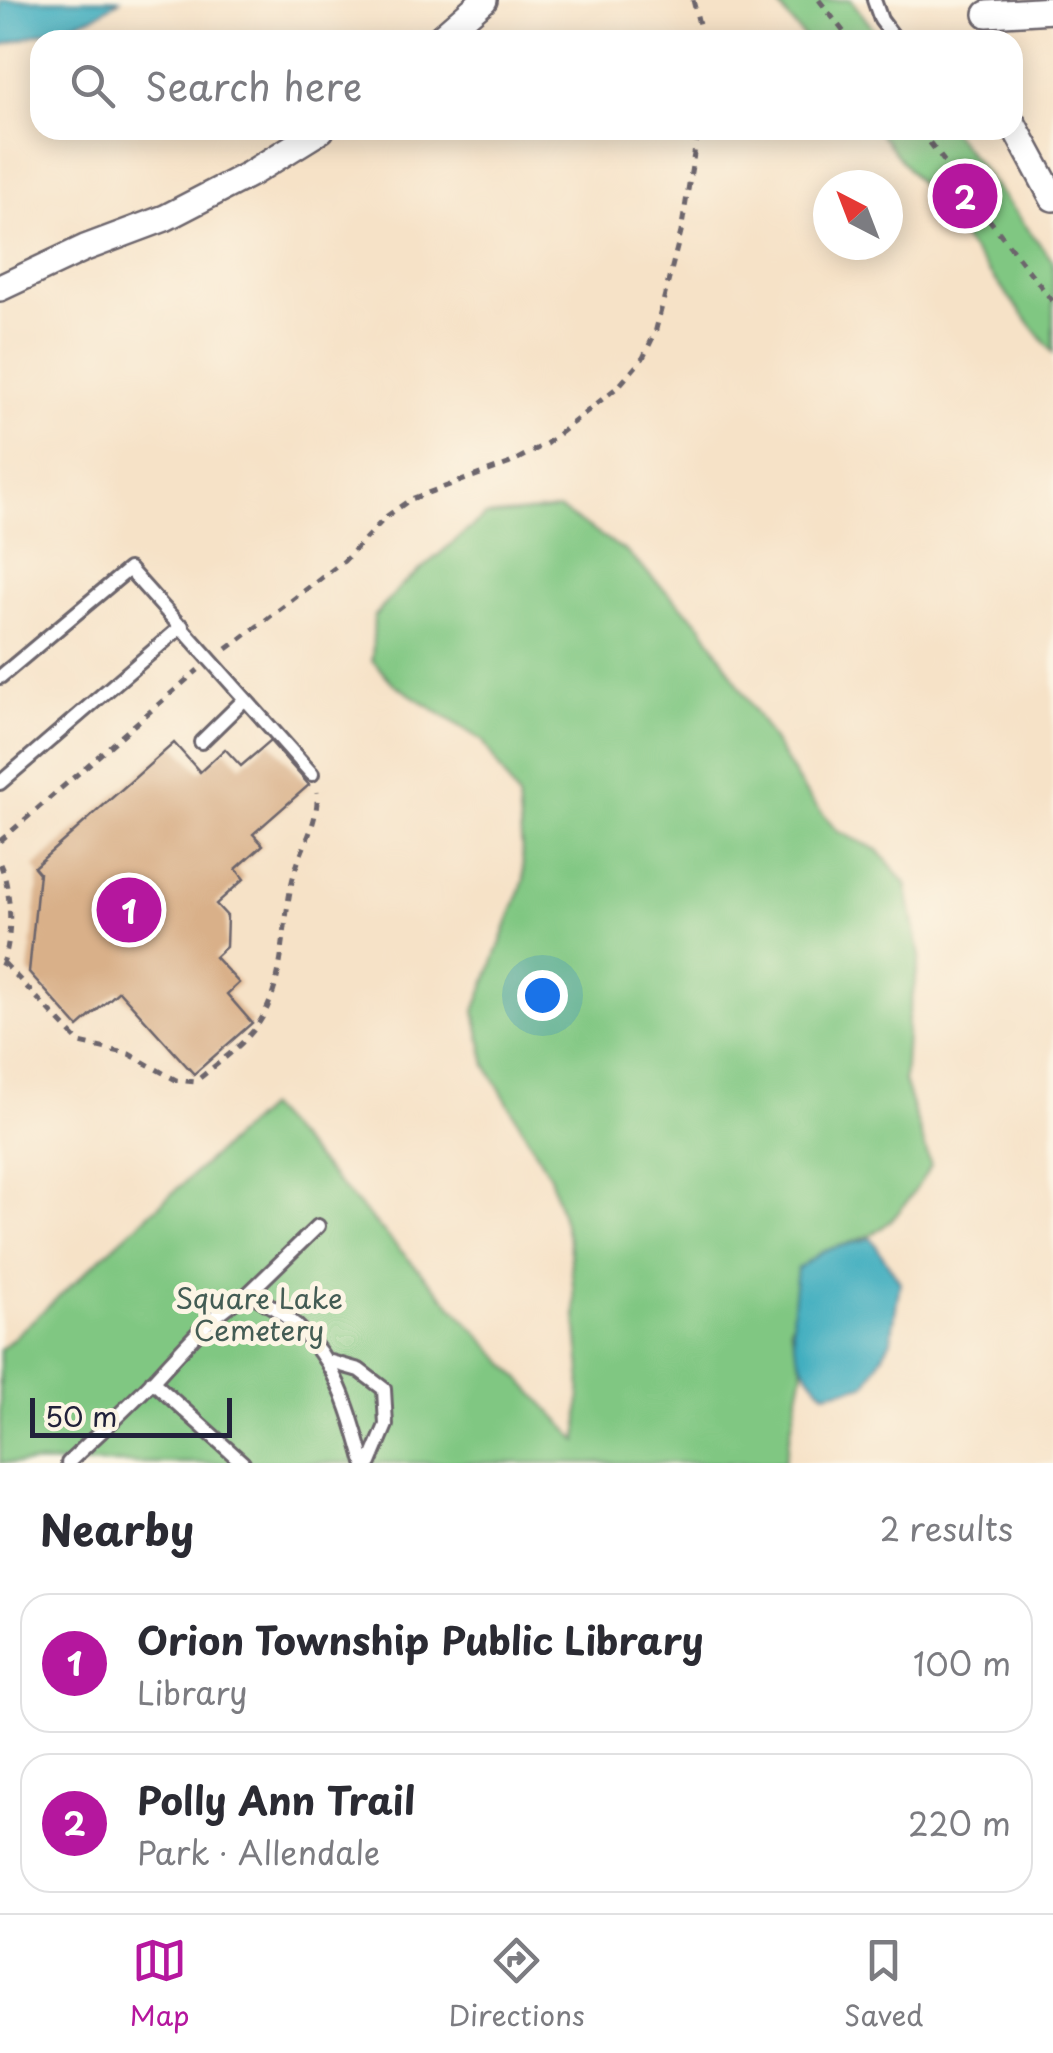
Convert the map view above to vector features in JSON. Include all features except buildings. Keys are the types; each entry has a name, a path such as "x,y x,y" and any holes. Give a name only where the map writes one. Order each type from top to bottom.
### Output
{"street":[{"path":"450,30 484,0"},
{"path":"989,18 1053,10"},
{"path":"0,288 165,218 305,140"},
{"path":"1022,140 1053,198"}],"lane":[{"path":"874,0 890,30"},
{"path":"0,677 129,569 312,774"},
{"path":"0,783 182,626"},
{"path":"202,742 245,699"},
{"path":"68,1463 152,1382 191,1336 224,1307 249,1293 318,1226"},
{"path":"249,1293 287,1314 331,1362 367,1463"},
{"path":"331,1362 359,1370 384,1389 386,1424 367,1463"},
{"path":"152,1382 243,1463"}],"path":[{"path":"694,0 701,30"},
{"path":"819,0 842,30"},
{"path":"0,842 178,685 344,561 387,516 411,499 508,464 546,444 619,386 643,358 655,333 681,232 696,140"},
{"path":"928,140 1053,302"},
{"path":"0,864 8,892 2,966 80,1043 129,1054 176,1080 195,1082 254,1030 264,1012 280,963 294,872 318,806 312,774"}],"green space":[{"path":"774,0 851,0 874,30 798,30"},
{"path":"885,140 959,140 1053,261 1053,353"},
{"name":"Square Lake Cemetery","path":"559,509 625,551 702,626 805,792 837,831 878,850 906,884 920,957 908,1018 904,1081 931,1166 888,1223 863,1238 823,1251 790,1327 803,1371 784,1463 0,1463 0,1350 267,1107 578,1441 581,1371 569,1241 550,1176 486,1065 475,1011 524,880 518,798 483,741 394,684 372,660 374,617 400,587 485,516"}],"water":[{"path":"0,0 120,0 93,17 51,30 30,30 30,37 0,46"},
{"path":"871,1238 900,1282 891,1340 866,1385 825,1393 802,1364 793,1336 797,1269 823,1251"}],"place":[{"name":"Polly Ann Trail","path":"965,196"},
{"name":"Orion Township Public Library","path":"129,910"}]}
